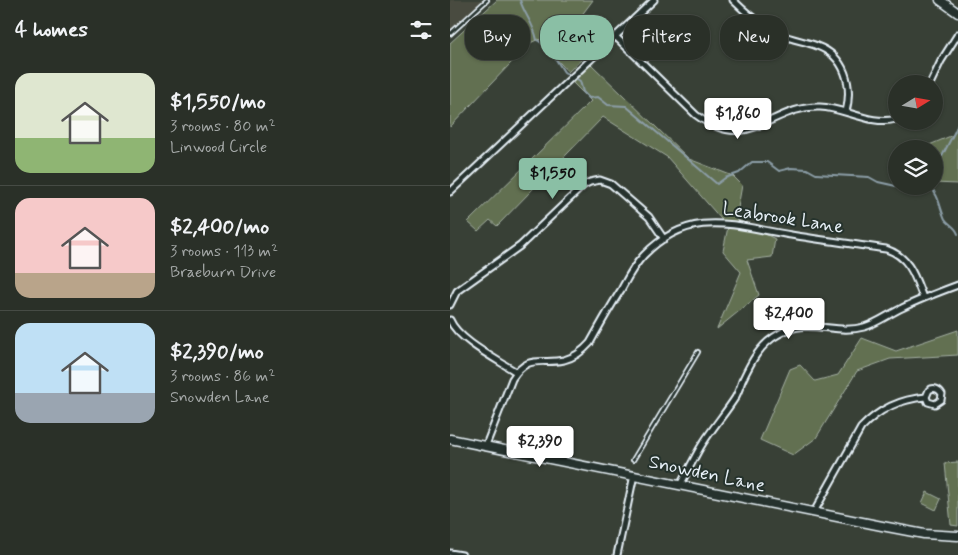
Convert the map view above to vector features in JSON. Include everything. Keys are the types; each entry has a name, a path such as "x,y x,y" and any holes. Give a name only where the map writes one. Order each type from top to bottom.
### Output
{"street":[{"path":"450,192 654,0"},
{"path":"734,0 748,15 769,29 795,40 824,48 836,58 845,72 849,88 846,112"},
{"path":"940,0 958,13"},
{"path":"934,75 958,34"},
{"path":"615,36 696,115 711,125 720,128 728,130 757,128 793,112 811,107 846,112 878,121 888,120"},
{"path":"450,305 457,291 520,246 584,184 590,182 600,180 611,184 649,217 664,238"},
{"name":"Leabrook Lane","path":"516,372 534,361 571,358 585,348 590,343 634,266 651,248 664,238 695,225 727,223 790,235 886,249 899,255 910,266 923,298"},
{"path":"680,485 700,447 736,396 752,360 762,346 772,338 787,330 801,326 810,325 842,329 873,324 923,298 958,285"},
{"path":"450,320 460,335 516,372 486,445"},
{"path":"814,512 861,428 876,413 896,403 926,397"},
{"name":"Snowden Lane","path":"450,438 924,534 958,536"},
{"path":"617,555 634,475"},
{"path":"450,553 462,555"}],"lane":[{"path":"450,34 487,0"},
{"path":"633,460 698,352"}],"shaded area":[{"path":"450,0 488,0 471,15 465,15 465,21 450,34"}],"green space":[{"path":"497,0 593,0 582,15 540,15 540,40 530,43 530,15 481,15"},
{"path":"465,29 465,60 514,60 450,127 450,43"},
{"path":"557,60 581,60 568,72"},
{"path":"591,64 689,159 733,176 742,185 736,219 775,239 772,257 747,260 759,295 717,329 741,272 723,251 728,227 667,157 603,117 497,226 490,220 478,231 468,222 591,101 573,83"},
{"path":"958,123 958,184 943,183 943,140 941,140 953,135"},
{"path":"958,330 958,355 890,359 857,371 816,438 793,455 760,440 790,369 800,365 815,381 838,375 862,338 896,351"},
{"path":"958,462 958,526 951,525 945,463"},
{"path":"927,492 941,499 936,510 922,503"}],"waterway":[{"path":"520,0 534,29 537,40 548,47 564,72 569,75"},
{"path":"577,79 580,81 583,92 589,98 598,97 608,105 626,106 717,184 725,178 739,173 752,162 767,162 779,171 791,168 807,169 816,174 869,177 888,184"},
{"path":"943,154 958,125"},
{"path":"936,195 945,219 958,234"}]}
